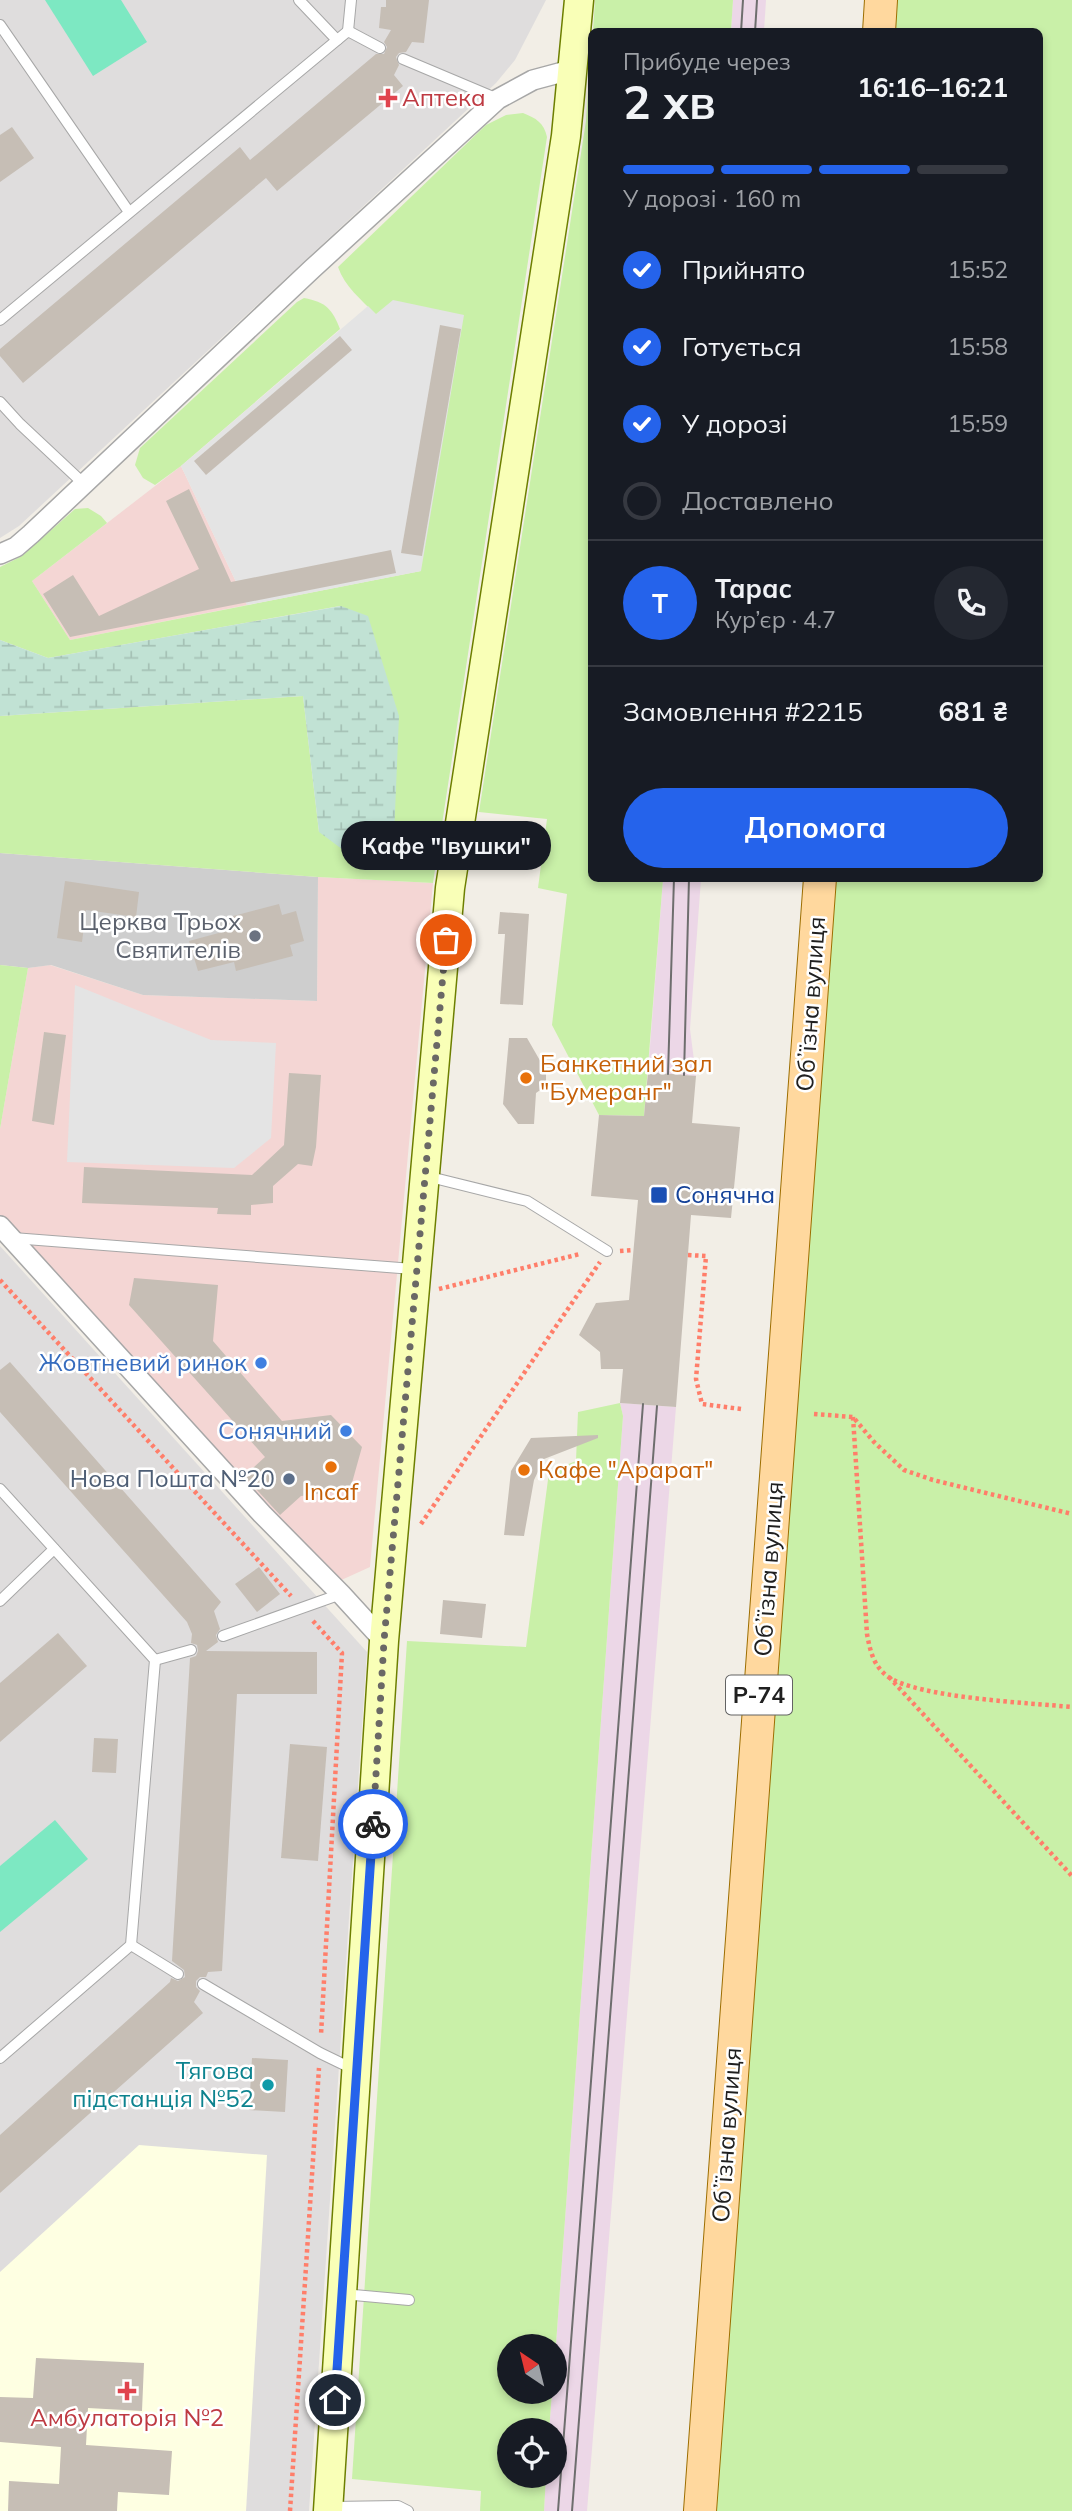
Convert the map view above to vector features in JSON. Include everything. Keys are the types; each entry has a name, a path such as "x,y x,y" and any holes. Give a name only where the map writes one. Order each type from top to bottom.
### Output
{"main road":[{"path":"879,28 881,0"},
{"name":"Обʼїзна вулиця","path":"699,2511 820,882"}],"street":[{"path":"328,2509 384,1641 450,888 566,136 579,0"},
{"path":"0,554 24,540 312,269 498,99 533,80 574,69"},
{"path":"6,1232 262,1514 384,1641"}],"lane":[{"path":"299,0 337,40"},
{"path":"0,320 348,31 351,0"},
{"path":"0,26 129,212"},
{"path":"348,31 380,48"},
{"path":"403,59 498,99"},
{"path":"0,402 20,425 84,484"},
{"path":"425,1176 527,1201 607,1251"},
{"path":"6,1232 416,1282"},
{"path":"0,1489 155,1660 131,1945 0,2059"},
{"path":"0,1601 54,1549"},
{"path":"223,1636 341,1594"},
{"path":"155,1660 191,1650"},
{"path":"131,1945 178,1974"},
{"path":"203,1984 320,2053 356,2070"},
{"path":"342,2294 410,2300"},
{"path":"328,2509 398,2506 408,2511"}],"path":[{"path":"416,1282 591,1251 634,1250"},
{"path":"414,1534 607,1251"},
{"path":"688,1255 706,1256 696,1379 702,1404 741,1409"},
{"path":"0,1280 342,1653 320,2053 290,2511"},
{"path":"814,1414 853,1417 874,1442 904,1470 933,1480 1072,1514"},
{"path":"853,1417 867,1633 873,1660 1072,1876"},
{"path":"888,1676 928,1691 1072,1707"}],"shaded area":[{"path":"0,0 546,0 515,60 496,83 19,526 0,538"},
{"path":"733,0 766,0 764,28 731,28"},
{"path":"393,300 464,315 421,571 247,605 181,466 368,306 376,314"},
{"path":"181,466 247,605 70,640 32,581"},
{"path":"0,853 318,877 317,1001 143,995 51,965 28,968 0,965"},
{"name":"Жовтневий ринок","path":"318,877 433,883 370,1567 337,1582 0,1217 0,1129 28,968 50,965 143,995 317,1001"},
{"path":"663,882 701,882 690,1029 696,1076 648,1072"},
{"path":"75,985 211,1040 276,1043 271,1138 234,1168 67,1162"},
{"path":"0,1246 367,1652 309,2511 0,2511"},
{"path":"620,1403 676,1407 587,2511 544,2511 545,2488 567,2488 567,2418 550,2418 551,2404 567,2404 567,2334 557,2334 623,1416"},
{"name":"Амбулаторія №2","path":"139,2145 267,2155 246,2511 0,2511 0,2272"}],"green space":[{"path":"45,0 121,0 147,42 93,76"},
{"path":"595,0 733,0 731,28 593,28"},
{"path":"881,0 1072,0 1072,2511 700,2511 820,882 1043,882 1043,28 879,28"},
{"path":"588,91 588,882 663,882 644,1116 599,1115 552,1025 567,894 538,888 547,819 479,812 586,121"},
{"path":"523,113 539,122 547,137 433,883 0,853 0,716 303,696 319,832 340,606 48,658 0,640 0,567 22,556 75,509 88,508 101,516 107,523 32,581 70,640 421,571 375,314 349,287 338,267 486,125 506,115"},
{"path":"304,298 327,308 340,329 181,466 155,485 143,478 135,465 140,448"},
{"path":"341,606 368,616 399,716 393,861 358,861 319,832 303,696 0,716 0,640 48,658"},
{"path":"0,965 28,968 0,1129"},
{"path":"620,1403 623,1416 557,2334 497,2334 497,2404 551,2404 550,2418 497,2418 497,2488 545,2488 544,2511 480,2511 481,2491 352,2479 407,1641 526,1647 549,1472 576,1461 578,1412"},
{"path":"55,1820 88,1859 0,1932 0,1866"}],"building":[{"path":"386,0 429,0 424,43 412,42 406,52 399,53 396,57 399,65 394,75 403,86 277,191 266,178 23,383 0,356 0,349 240,147 250,160 376,54 384,54 387,47 384,42 391,30 379,28 381,7 386,7"},
{"path":"12,127 34,158 0,182 0,135"},
{"path":"440,325 461,329 422,556 401,553"},
{"path":"340,336 352,350 206,475 194,461"},
{"path":"189,489 231,582 391,550 396,573 70,637 43,594 73,575 99,616 199,569 166,501"},
{"path":"65,881 139,892 136,917 86,910 82,942 57,938"},
{"name":"Церква Трьох Святителів","path":"279,904 282,915 296,911 304,941 290,945 293,956 236,971 234,962 198,971 189,941 226,931 222,919"},
{"path":"500,912 529,914 523,1005 500,1004 505,934 498,934"},
{"path":"44,1032 66,1035 54,1125 32,1121"},
{"name":"Банкетний зал \"Бумеранг\"","path":"509,1038 527,1038 546,1071 546,1086 536,1093 534,1124 518,1124 503,1104"},
{"path":"648,1072 696,1076 692,1123 740,1127 731,1218 691,1215 676,1407 620,1403 623,1369 601,1369 600,1352 579,1335 596,1303 629,1300 638,1200 591,1196 599,1115 644,1116"},
{"path":"289,1073 321,1075 316,1147 312,1166 298,1164 273,1186 273,1203 251,1205 251,1215 217,1214 218,1208 82,1203 84,1167 252,1175 284,1145"},
{"path":"134,1278 218,1285 213,1341 282,1421 331,1415 362,1447 350,1490 301,1496 280,1515 244,1476 265,1457 129,1305"},
{"path":"10,1362 221,1602 214,1611 220,1629 216,1635 218,1642 206,1651 317,1652 317,1694 237,1694 222,1971 208,1972 206,1977 200,1977 196,1981 196,1987 200,1991 194,2002 203,2013 0,2193 0,2135 170,1982 171,1978 178,1981 185,1977 184,1970 172,1961 190,1658 196,1656 198,1651 197,1645 191,1643 192,1634 187,1622 0,1412 0,1370"},
{"path":"598,1435 598,1438 544,1459 534,1480 524,1536 504,1535 511,1471 531,1438"},
{"path":"259,1567 280,1594 257,1612 235,1584"},
{"path":"443,1600 486,1604 482,1638 440,1634"},
{"path":"58,1633 87,1666 0,1742 0,1683"},
{"path":"94,1738 118,1739 116,1773 92,1772"},
{"path":"290,1744 327,1747 318,1861 281,1858"},
{"name":"Тягова підстанція №52","path":"252,2058 288,2060 285,2112 249,2110"},
{"path":"36,2358 144,2363 142,2411 88,2408 86,2445 172,2451 169,2495 118,2492 117,2511 8,2511 9,2481 59,2484 61,2447 0,2442 0,2397 33,2398"}],"tram line":[{"path":"741,28 743,0"},
{"path":"755,28 757,0"},
{"path":"668,1074 674,882"},
{"path":"684,1075 689,882"},
{"path":"558,2511 643,1404"},
{"path":"572,2511 657,1406"}],"way so far":[{"path":"373,1824 384,1641 446,940"}],"place":[{"name":"Аптека","path":"388,98"},
{"name":"Церква Трьох Святителів","path":"255,936"},
{"name":"Кафе \"Івушки\"","path":"446,940"},
{"name":"Банкетний зал \"Бумеранг\"","path":"526,1078"},
{"name":"Сонячна","path":"659,1195"},
{"name":"Жовтневий ринок","path":"261,1363"},
{"name":"Сонячний","path":"346,1431"},
{"name":"Incaf","path":"331,1467"},
{"name":"Кафе \"Арарат\"","path":"524,1470"},
{"name":"Нова Пошта №20","path":"289,1479"},
{"name":"Тягова підстанція №52","path":"268,2085"},
{"name":"Амбулаторія №2","path":"127,2391"}],"route":[{"path":"335,2400 373,1824"}]}
